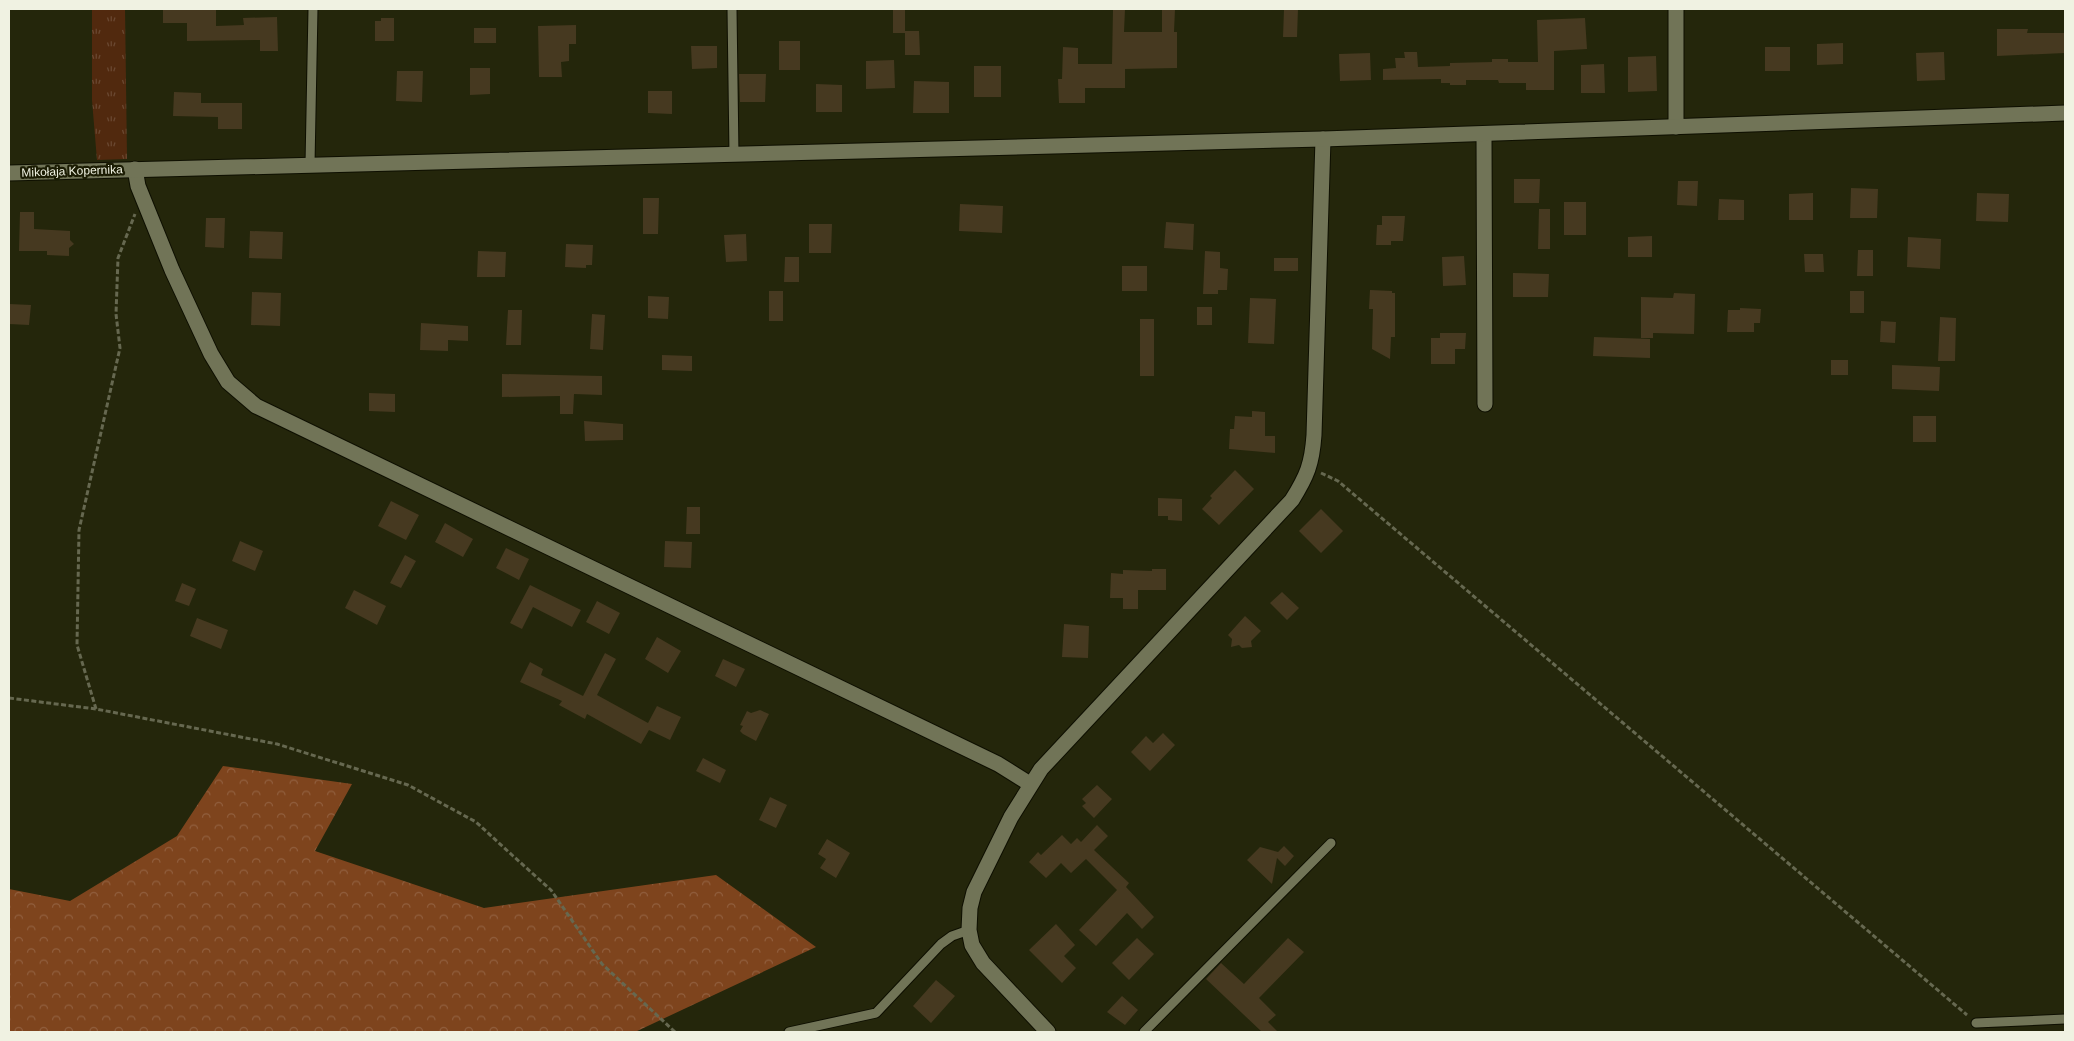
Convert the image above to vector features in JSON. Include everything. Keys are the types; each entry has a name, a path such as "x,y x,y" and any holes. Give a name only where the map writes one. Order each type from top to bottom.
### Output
{"street":[{"path":"1676,9 1676,127"},
{"name":"Mikołaja Kopernika","path":"9,173 1323,139 2065,113"},
{"path":"1484,134 1485,404"},
{"path":"1048,1032 983,963 972,945 969,930 970,908 974,892 1030,784 1055,751 1292,500 1310,467 1314,435 1323,139"},
{"path":"134,169 144,202 172,270 219,368 237,391 256,406 980,755 1030,784"}],"lane":[{"path":"310,164 313,9"},
{"path":"732,9 734,154"},
{"path":"1144,1032 1331,843"},
{"path":"789,1032 876,1013 941,944 952,936 969,930"},
{"path":"1976,1023 2065,1019"}],"path":[{"path":"96,709 77,645 79,530 120,348 116,314 118,258 132,216 144,202"},
{"path":"1310,467 1338,482 1976,1023"},
{"path":"9,698 96,709 277,744 408,785 476,822 551,890 602,964 675,1032"}],"green space":[{"path":"92,9 125,9 127,159 97,160 92,100"},
{"path":"223,766 352,784 315,851 484,908 716,875 816,947 635,1032 9,1032 9,889 70,901 177,836"}],"building":[{"path":"163,9 216,9 216,26 244,25 243,18 277,17 278,51 260,51 260,40 187,41 187,23 163,23"},
{"path":"893,9 905,9 905,33 893,33"},
{"path":"1113,9 1125,9 1124,32 1162,32 1162,9 1175,9 1174,32 1177,32 1177,68 1125,69 1125,88 1085,88 1085,103 1059,103 1058,79 1062,79 1063,47 1078,48 1078,64 1112,64"},
{"path":"1284,9 1298,9 1297,37 1283,37"},
{"path":"381,18 394,18 394,41 375,41 375,21 381,21"},
{"path":"1585,18 1587,49 1554,51 1554,90 1526,90 1526,83 1499,83 1498,80 1466,80 1466,85 1450,85 1450,83 1441,83 1441,79 1383,80 1383,69 1396,68 1395,58 1405,58 1404,52 1417,52 1418,67 1450,66 1450,63 1492,62 1492,59 1508,59 1508,62 1538,62 1537,20"},
{"path":"576,25 576,44 569,44 569,61 561,62 562,77 539,77 538,26"},
{"path":"474,28 496,28 496,43 474,43"},
{"path":"1997,29 2028,29 2027,33 2065,33 2065,53 1997,56"},
{"path":"905,31 919,31 920,55 905,55"},
{"path":"779,41 800,41 800,70 779,70"},
{"path":"1843,43 1843,64 1817,65 1817,44"},
{"path":"691,46 717,46 717,68 692,69"},
{"path":"1765,47 1790,47 1790,71 1765,71"},
{"path":"1944,52 1945,80 1917,81 1916,53"},
{"path":"1370,53 1371,80 1340,81 1339,54"},
{"path":"1656,56 1657,91 1628,92 1628,57"},
{"path":"894,60 895,88 866,89 866,61"},
{"path":"1604,64 1605,93 1581,93 1581,65"},
{"path":"974,66 1001,66 1001,97 974,97"},
{"path":"470,68 490,68 490,94 470,95"},
{"path":"397,71 423,71 422,102 396,101"},
{"path":"739,74 766,74 765,102 740,102"},
{"path":"914,81 949,82 949,113 913,113"},
{"path":"816,84 842,85 842,112 816,112"},
{"path":"648,91 672,91 672,114 648,113"},
{"path":"174,92 201,93 201,103 242,103 242,129 218,129 218,117 173,116"},
{"path":"1514,179 1540,179 1539,203 1514,203"},
{"path":"1678,181 1698,181 1697,206 1677,205"},
{"path":"1851,188 1878,189 1877,218 1850,218"},
{"path":"1813,193 1813,220 1789,220 1789,194"},
{"path":"1977,193 2009,194 2008,222 1976,221"},
{"path":"643,198 659,198 658,234 643,234"},
{"path":"1719,199 1744,200 1744,220 1718,220"},
{"path":"1564,202 1586,202 1586,235 1564,235"},
{"path":"960,204 1003,206 1002,233 959,231"},
{"path":"1539,209 1550,209 1550,249 1538,249"},
{"path":"20,212 34,212 34,229 70,231 70,240 74,244 69,248 69,256 47,255 47,251 19,251"},
{"path":"1382,216 1405,216 1403,241 1391,241 1391,245 1376,245 1377,225 1382,225"},
{"path":"206,218 225,218 224,248 205,247"},
{"path":"1166,222 1194,224 1193,250 1164,248"},
{"path":"809,224 832,224 831,253 809,253"},
{"path":"250,231 283,232 282,259 249,258"},
{"path":"746,234 747,261 726,262 724,235"},
{"path":"1652,236 1652,257 1628,257 1628,237"},
{"path":"1908,237 1941,239 1940,269 1907,267"},
{"path":"566,244 593,245 592,265 586,265 586,268 565,267"},
{"path":"1858,250 1873,250 1873,276 1857,276"},
{"path":"478,251 506,252 505,277 477,277"},
{"path":"1205,251 1220,252 1220,268 1228,269 1227,290 1218,290 1218,294 1203,294"},
{"path":"1804,254 1823,254 1824,272 1805,272"},
{"path":"1464,256 1466,285 1443,286 1442,257"},
{"path":"785,257 799,257 799,282 784,282"},
{"path":"1274,258 1298,258 1298,271 1274,271"},
{"path":"1122,266 1147,266 1147,291 1122,291"},
{"path":"1513,273 1549,274 1548,297 1513,297"},
{"path":"1370,290 1392,291 1392,293 1395,293 1395,337 1391,337 1390,359 1372,349 1373,309 1369,309"},
{"path":"769,291 783,291 783,321 769,321"},
{"path":"1850,291 1864,291 1864,313 1850,313"},
{"path":"252,292 281,293 280,326 251,325"},
{"path":"1674,293 1695,294 1694,334 1653,333 1653,338 1641,338 1641,297 1673,298"},
{"path":"648,296 669,297 668,319 648,318"},
{"path":"1250,298 1276,299 1274,344 1248,343"},
{"path":"9,304 31,305 29,325 9,324"},
{"path":"1197,307 1212,307 1212,325 1197,325"},
{"path":"1740,308 1761,309 1760,323 1754,323 1754,332 1727,332 1728,310 1740,310"},
{"path":"508,310 522,310 521,345 506,345"},
{"path":"592,314 605,315 603,350 590,349"},
{"path":"1940,317 1956,318 1955,361 1938,361"},
{"path":"1140,319 1154,319 1154,376 1140,376"},
{"path":"1881,321 1896,322 1895,343 1880,342"},
{"path":"421,323 468,326 468,341 448,340 448,351 420,350"},
{"path":"1440,333 1466,333 1465,349 1455,349 1455,364 1431,364 1431,338 1440,338"},
{"path":"1594,337 1650,339 1650,358 1593,356"},
{"path":"662,355 692,356 692,371 662,370"},
{"path":"1831,360 1848,360 1848,375 1831,375"},
{"path":"1892,365 1940,367 1939,391 1892,389"},
{"path":"502,374 602,376 602,395 574,394 573,414 560,414 560,396 502,397"},
{"path":"369,393 395,394 395,412 369,411"},
{"path":"1252,411 1265,412 1265,436 1275,436 1275,453 1229,449 1230,429 1234,429 1235,416 1252,417"},
{"path":"1913,416 1936,416 1936,442 1913,442"},
{"path":"584,421 623,424 623,440 585,441"},
{"path":"1235,470 1254,489 1219,525 1202,509 1212,498 1210,496"},
{"path":"1158,498 1182,499 1182,521 1168,520 1168,516 1158,516"},
{"path":"391,501 419,515 406,540 378,526"},
{"path":"687,507 700,507 700,534 686,534"},
{"path":"1321,509 1343,531 1321,553 1299,531"},
{"path":"445,523 473,539 463,557 435,542"},
{"path":"240,541 263,551 255,571 232,561"},
{"path":"665,541 692,542 691,568 664,567"},
{"path":"506,548 529,559 519,580 496,568"},
{"path":"405,555 416,561 401,588 390,583"},
{"path":"1152,569 1166,569 1166,590 1138,590 1138,609 1123,609 1123,598 1110,598 1111,573 1123,574 1123,570 1152,571"},
{"path":"182,583 196,589 189,606 175,601"},
{"path":"530,585 581,610 572,627 533,607 522,629 510,623"},
{"path":"354,590 386,606 377,625 345,608"},
{"path":"1282,592 1299,608 1287,620 1270,603"},
{"path":"597,601 620,613 609,634 586,622"},
{"path":"1245,616 1261,631 1251,641 1252,647 1242,648 1239,645 1231,647 1232,639 1228,635"},
{"path":"197,618 228,630 221,649 190,636"},
{"path":"1064,624 1089,626 1088,658 1062,657"},
{"path":"657,637 681,651 668,673 645,659"},
{"path":"605,653 616,659 597,695 648,723 657,706 681,717 670,740 649,730 641,744 587,714 585,719 559,705 562,701 520,682 530,662 543,669 541,675 583,696"},
{"path":"723,659 745,669 736,687 715,676"},
{"path":"760,710 769,714 756,741 740,731 743,726 740,725 747,711 751,713"},
{"path":"1163,733 1175,745 1150,771 1131,752 1146,736 1153,743"},
{"path":"703,758 726,770 720,783 696,771"},
{"path":"1097,785 1112,799 1094,818 1082,806 1086,803 1082,799"},
{"path":"770,797 787,805 776,828 759,820"},
{"path":"1097,825 1108,836 1094,850 1129,883 1126,887 1154,917 1142,929 1127,913 1096,946 1079,930 1117,890 1086,859 1071,873 1061,863 1046,878 1029,862 1038,852 1041,855 1062,835 1071,844 1077,838 1081,842"},
{"path":"827,839 850,853 836,878 820,868 826,859 818,854"},
{"path":"1284,846 1294,856 1285,866 1277,858 1272,884 1247,860 1260,847 1278,852"},
{"path":"1056,924 1075,945 1064,956 1076,968 1062,983 1029,950"},
{"path":"1137,938 1154,954 1129,980 1112,963"},
{"path":"1288,938 1304,952 1259,998 1276,1015 1268,1022 1278,1032 1262,1032 1206,979 1221,963 1244,984"},
{"path":"936,980 955,996 931,1023 913,1006"},
{"path":"1122,996 1138,1010 1125,1025 1107,1012"}]}
